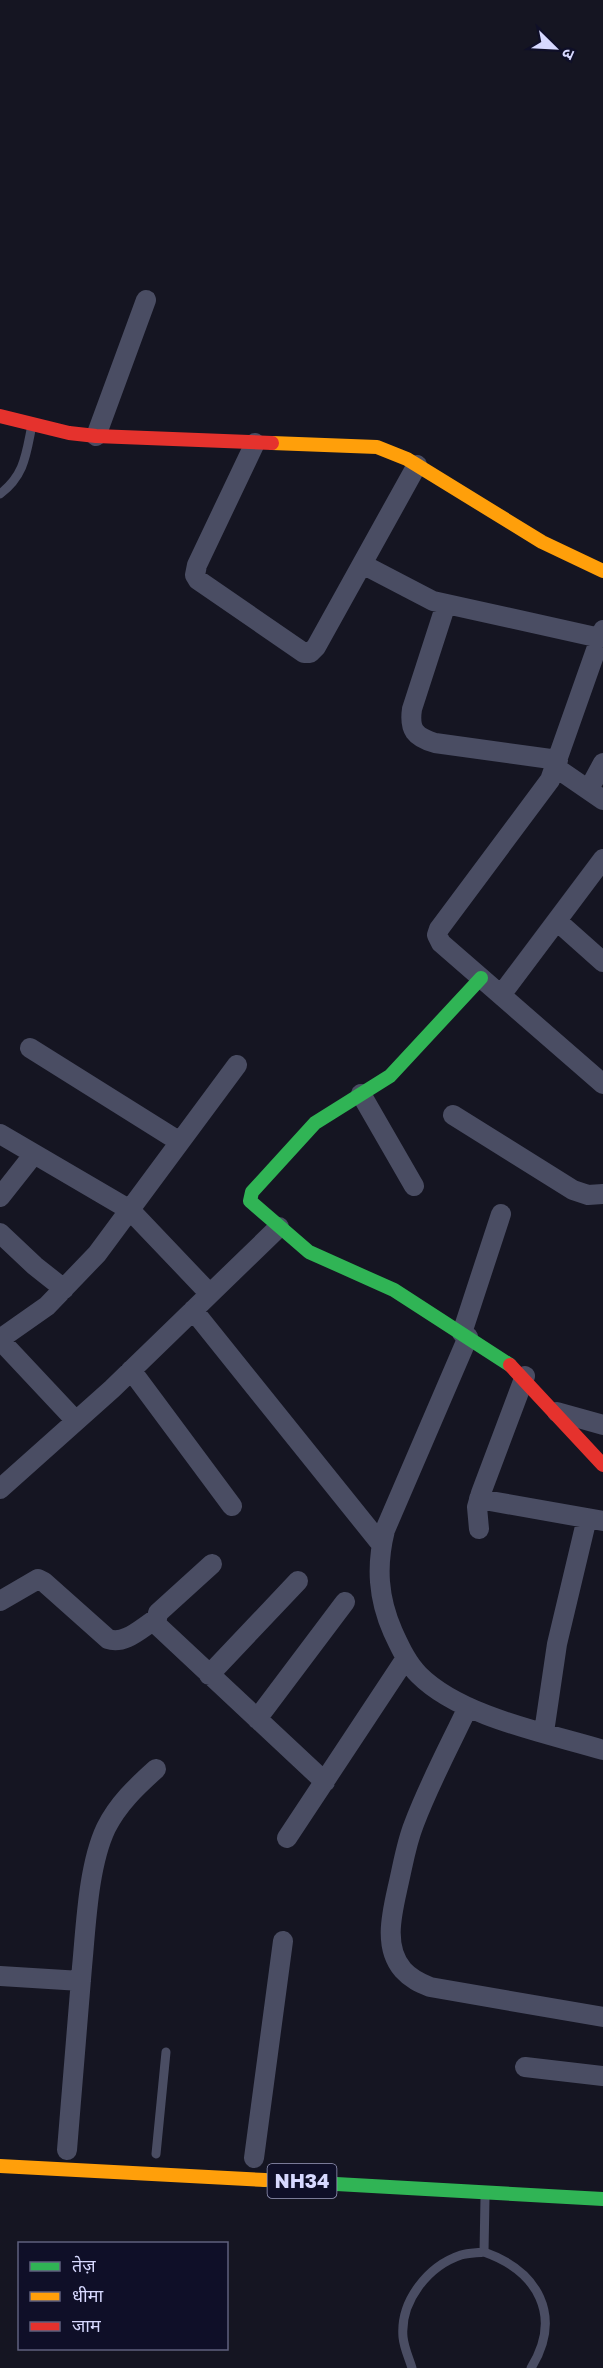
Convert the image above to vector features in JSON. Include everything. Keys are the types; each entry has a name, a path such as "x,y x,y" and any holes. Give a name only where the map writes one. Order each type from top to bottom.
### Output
{"main road":[{"path":"0,416 69,433 96,436 377,447 393,452 417,465 542,542 603,571"},
{"path":"481,978 390,1076 315,1123 252,1192 250,1202 309,1252 394,1290 514,1367 525,1376 603,1465"},
{"name":"NH34","path":"0,2166 603,2199"}],"street":[{"path":"96,436 146,300"},
{"path":"255,442 197,565 195,575 198,580 304,654 310,653 316,647 417,465"},
{"path":"362,564 422,596 446,604 602,634 557,763 543,790 439,929 438,939 603,1084"},
{"path":"446,604 412,709 410,721 412,732 421,739 435,743 557,763 596,794 603,763"},
{"path":"501,995 603,859"},
{"path":"557,921 603,962"},
{"path":"30,1048 180,1142"},
{"path":"76,1421 0,1340 47,1306 97,1254 237,1065"},
{"path":"361,1094 414,1186"},
{"path":"453,1115 573,1190 588,1195 603,1194"},
{"path":"0,1134 130,1210 210,1294"},
{"path":"0,1197 34,1154"},
{"path":"501,1214 465,1335 385,1530 379,1556 380,1587 385,1615 406,1658 418,1674 438,1690 468,1707 603,1750"},
{"path":"0,1489 131,1370 279,1227"},
{"path":"0,1233 64,1289"},
{"path":"193,1310 381,1544"},
{"path":"131,1370 232,1506"},
{"path":"479,1529 477,1507 479,1499 525,1376"},
{"path":"557,1412 603,1425"},
{"path":"479,1499 595,1520 557,1644 544,1732"},
{"path":"0,1601 38,1580 45,1582 108,1639 124,1640 156,1618 158,1613 212,1564"},
{"path":"209,1675 298,1581"},
{"path":"257,1719 345,1602"},
{"path":"156,1618 159,1629 324,1782"},
{"path":"287,1838 406,1658"},
{"path":"468,1707 423,1804 408,1843 391,1919 390,1936 395,1955 402,1969 415,1981 430,1987 603,2017"},
{"path":"67,2150 86,1918 96,1862 105,1830 116,1810 127,1796 156,1769"},
{"path":"254,2158 283,1941"},
{"path":"0,1976 81,1981"},
{"path":"525,2067 603,2076"}],"lane":[{"path":"0,494 16,480 20,473 32,425"},
{"path":"156,2154 166,2052"},
{"path":"484,2252 485,2192"},
{"path":"412,2368 403,2335 406,2314 421,2282 448,2261 462,2255 484,2252 501,2258 522,2272 536,2286 545,2309 545,2333 538,2357 531,2368"}],"traffic: fast":[{"path":"481,978 390,1076 315,1123 252,1192 250,1201 309,1252 394,1290 510,1365"},
{"path":"265,2180 603,2199"}],"traffic: slow":[{"path":"272,443 377,447 407,459 542,542 603,571"},
{"path":"0,2166 265,2180"}],"traffic: jam":[{"path":"0,416 69,433 96,436 272,443"},
{"path":"510,1365 603,1465"}]}
